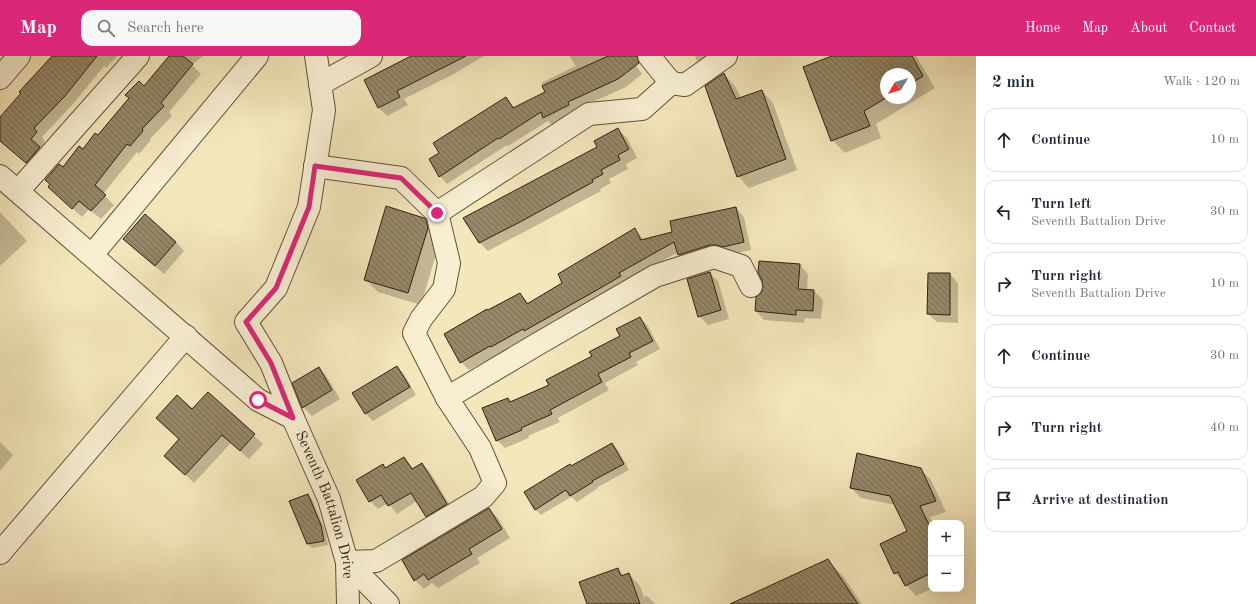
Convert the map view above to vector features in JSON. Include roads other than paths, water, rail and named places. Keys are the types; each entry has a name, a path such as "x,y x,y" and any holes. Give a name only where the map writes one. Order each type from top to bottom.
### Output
{"street":[{"path":"0,78 19,56"},
{"path":"18,191 138,56"},
{"path":"92,255 257,56"},
{"path":"316,56 324,110 315,166 401,178 437,213 449,263 444,289 422,319 414,333 447,398 480,448 496,483 483,497 376,561 347,562"},
{"path":"320,84 371,56"},
{"path":"649,56 671,83 685,85 726,56"},
{"path":"437,213 589,114 642,109 671,83"},
{"name":"Seventh Battalion Drive","path":"315,166 309,207 276,288 246,322 271,363 293,418 329,499 347,562 348,604"},
{"path":"0,176 258,400 293,418"},
{"path":"447,398 655,276 714,257 741,266 751,286"},
{"path":"0,554 186,336"},
{"path":"347,562 388,604"}]}
